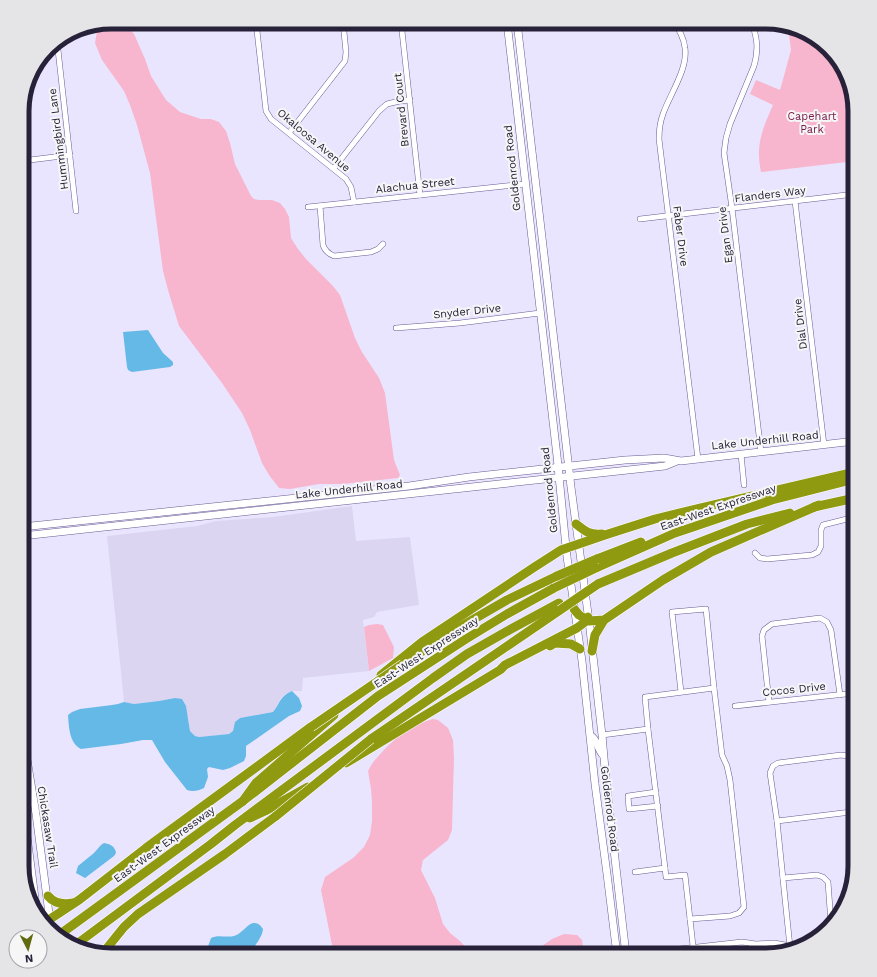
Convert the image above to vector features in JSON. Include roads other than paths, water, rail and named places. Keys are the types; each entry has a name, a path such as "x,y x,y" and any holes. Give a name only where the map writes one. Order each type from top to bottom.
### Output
{"highway":[{"path":"243,801 256,783 386,671 422,642 561,550 656,519 848,474"},
{"name":"East-West Expressway","path":"63,932 243,801 378,696 507,614 597,563 675,533 772,500 848,481"},
{"path":"107,948 124,927 138,914 225,854 276,816 371,739 559,607 598,584 747,524 848,500"},
{"path":"592,651 595,635 604,620 664,580 711,552 819,506"},
{"path":"576,524 591,534 608,534"},
{"path":"52,923 146,848 311,727 403,664 455,630 507,600 557,576 597,563"},
{"path":"80,942 467,654 511,629 559,607"},
{"path":"574,610 579,615 587,619 604,620"},
{"path":"235,825 300,792 500,670 505,665 577,628 587,619"},
{"path":"500,670 508,668 555,643 571,644 580,649"},
{"path":"48,896 56,903 69,904 76,902"}],"main road":[{"name":"Goldenrod Road","path":"508,29 560,478 566,548 617,948"},
{"name":"Goldenrod Road","path":"518,29 569,477 579,545 602,734 624,948"},
{"path":"521,146 526,157 528,170 530,174 534,176"},
{"path":"525,184 533,192 534,201 539,211"},
{"path":"535,264 539,266 542,290 549,298"},
{"path":"540,313 548,320 549,330 554,339"},
{"name":"Lake Underhill Road","path":"29,535 569,477 665,466 678,461 848,442"},
{"name":"Lake Underhill Road","path":"29,527 409,486 568,466 641,459 664,458 678,461"},
{"path":"314,496 314,504"},
{"path":"166,520 184,510"},
{"path":"101,527 107,522 118,518"},
{"path":"588,718 597,732 602,734"},
{"path":"590,736 595,739 600,751 604,755"},
{"name":"Chickasaw Trail","path":"29,774 48,896 49,919"},
{"name":"Chickasaw Trail","path":"29,852 35,896"}],"street":[{"name":"Okaloosa Avenue","path":"256,29 266,111 270,119 346,179 351,187 354,202"},
{"path":"289,133 345,61 346,52 344,29"},
{"name":"Brevard Court","path":"402,29 420,195"},
{"name":"Faber Drive","path":"679,29 685,47 684,63 662,115 659,139 698,459"},
{"name":"Egan Drive","path":"754,29 758,48 754,66 730,124 724,153 761,452"},
{"name":"Hummingbird Lane","path":"58,49 76,210"},
{"path":"334,168 379,111 387,104 410,100"},
{"path":"29,160 70,155"},
{"name":"Alachua Street","path":"308,207 525,184"},
{"name":"Flanders Way","path":"640,219 848,195"},
{"name":"Dial Drive","path":"795,201 824,445"},
{"path":"320,206 323,245 325,250 330,254 334,256 371,252 378,249 383,244"},
{"name":"Snyder Drive","path":"396,328 460,323 540,313"},
{"path":"741,454 744,485"},
{"path":"755,553 760,558 767,559 812,556 818,552 821,546 821,530 823,525 848,518"},
{"path":"681,692 672,612 706,609 722,756 727,766 730,780 744,907 740,913 730,916 690,919"},
{"path":"769,702 762,636 764,630 772,624 820,618 826,622 831,630 840,695"},
{"path":"714,688 645,696 666,876 685,875 693,948 742,942 756,944 774,943 786,945"},
{"name":"Cocos Drive","path":"735,706 848,694"},
{"path":"602,734 648,729"},
{"path":"790,944 777,820 770,773 773,766 778,763 841,755 848,756"},
{"path":"656,792 628,796 629,809 658,806"},
{"path":"777,820 848,812"},
{"path":"635,872 665,868"},
{"path":"783,878 817,875 823,876 828,882 831,917"},
{"path":"749,948 756,944"}],"water":[{"path":"148,330 163,353 173,362 173,365 170,367 132,372 128,370 127,367 123,332"},
{"path":"292,691 299,698 302,706 300,711 289,716 246,746 246,756 244,761 223,770 209,767 207,769 208,777 204,788 196,791 187,790 165,762 152,740 81,749 74,743 69,729 68,715 80,709 124,702 134,704 175,698 182,699 186,706 190,731 195,736 199,737 229,734 233,731 235,722 240,718 273,712 283,697"},
{"path":"104,843 113,847 116,853 114,856 85,878 76,873 78,866"},
{"path":"257,923 263,929 255,948 207,948 211,938 216,936 234,936 240,933 248,925"}],"park label":[{"name":"Capehart Park","path":"812,122"}]}
